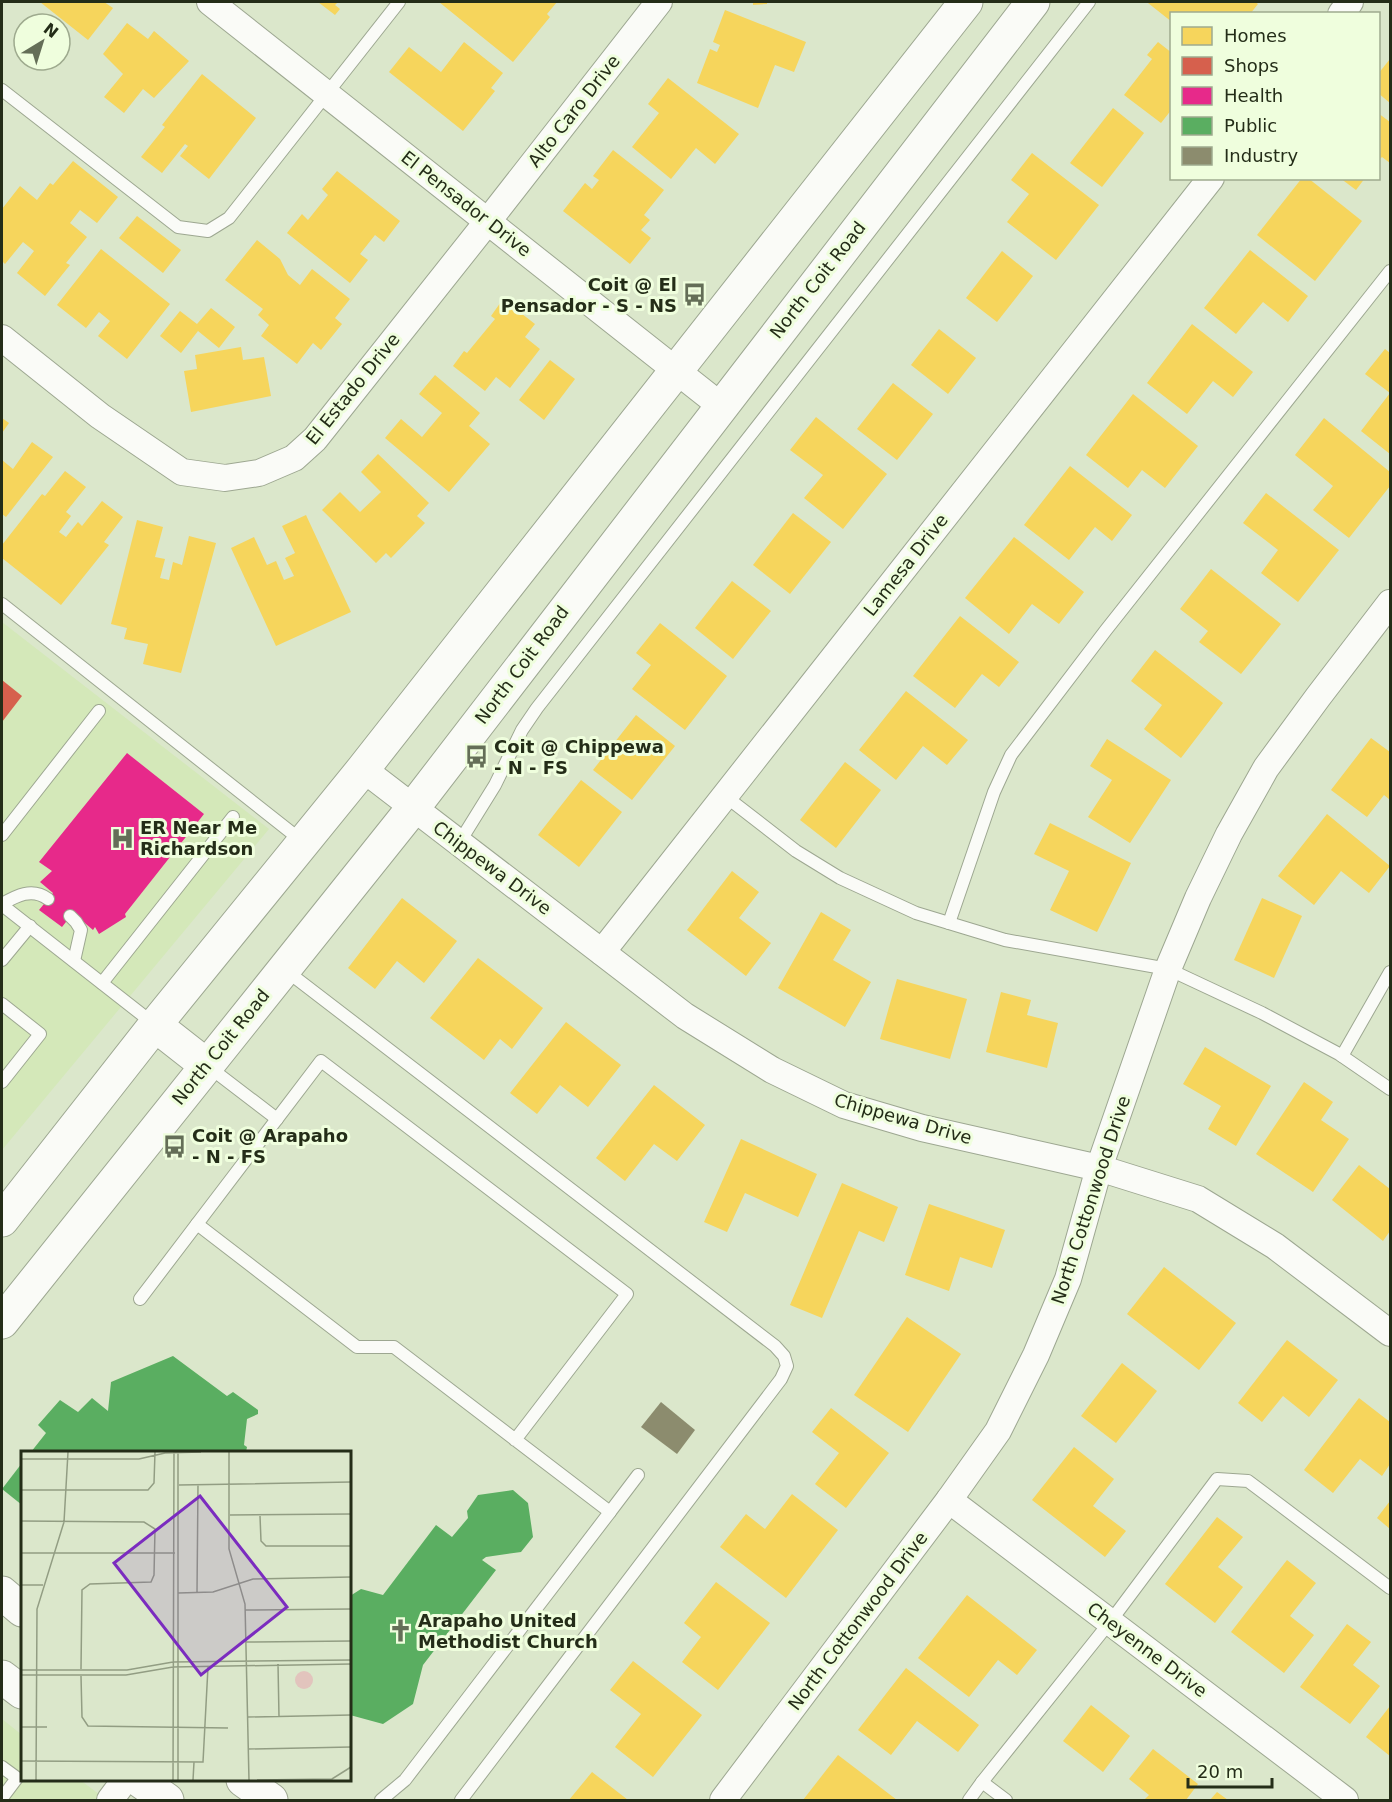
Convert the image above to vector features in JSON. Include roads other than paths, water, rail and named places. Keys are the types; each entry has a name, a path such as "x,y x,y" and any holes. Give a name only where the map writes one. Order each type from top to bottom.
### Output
{"main road":[{"path":"2,1220 155,1025 363,769 966,2"},
{"name":"North Coit Road","path":"2,1322 413,808 1033,2"},
{"path":"155,1025 206,1065"},
{"path":"2,1593 21,1609"},
{"path":"2,1677 21,1691"},
{"path":"142,1781 167,1800"},
{"path":"246,1781 271,1800"}],"street":[{"name":"El Pensador Drive","path":"210,2 721,406"},
{"name":"Alto Caro Drive","path":"488,221 659,2"},
{"name":"Lamesa Drive","path":"602,952 1209,180"},
{"name":"El Estado Drive","path":"2,338 100,416 182,472 225,478 259,473 294,458 315,439 488,221"},
{"name":"North Cottonwood Drive","path":"723,1800 949,1500 998,1431 1036,1355 1068,1279 1099,1168 1168,969 1198,898 1229,834 1266,768 1390,603"},
{"name":"Chippewa Drive","path":"363,769 685,1016 772,1070 844,1105 922,1128 1099,1168 1198,1199 1275,1246 1390,1334"},
{"name":"Cheyenne Drive","path":"949,1500 1345,1800"},
{"path":"110,1800 124,1781"}],"lane":[{"path":"2,90 178,228 208,231 229,218 399,2"},
{"path":"459,843 495,785 522,730 537,708 1089,2"},
{"path":"949,923 994,792 1011,755 1106,630 1390,271"},
{"path":"2,604 303,842"},
{"path":"2,835 99,711"},
{"path":"725,796 796,851 840,878 916,913 1005,940 1168,969 1262,1013 1342,1056 1390,1089"},
{"path":"102,983 233,817"},
{"path":"48,899 23,893 2,904 155,1025"},
{"path":"70,916 81,930 74,961"},
{"path":"2,960 30,926"},
{"path":"284,968 775,1346 784,1356 787,1366 781,1379 461,1800"},
{"path":"1342,1056 1390,972"},
{"path":"2,1004 40,1034 2,1082"},
{"path":"140,1299 321,1061 627,1294 515,1440"},
{"path":"206,1065 277,1119"},
{"path":"197,1224 357,1347 394,1347 610,1512"},
{"path":"381,1800 405,1780 638,1476"},
{"path":"969,1800 1110,1622 1217,1479 1248,1481 1390,1588"},
{"path":"2,1767 17,1778 2,1798"},
{"path":"982,1782 1006,1800"}],"place":[{"name":"Coit @ El Pensador - S - NS","path":"695,295"},
{"name":"Coit @ Chippewa - N - FS","path":"476,757"},
{"name":"ER Near Me Richardson","path":"122,838"},
{"name":"Coit @ Arapaho - N - FS","path":"174,1146"},
{"name":"Arapaho United Methodist Church","path":"400,1631"}]}
